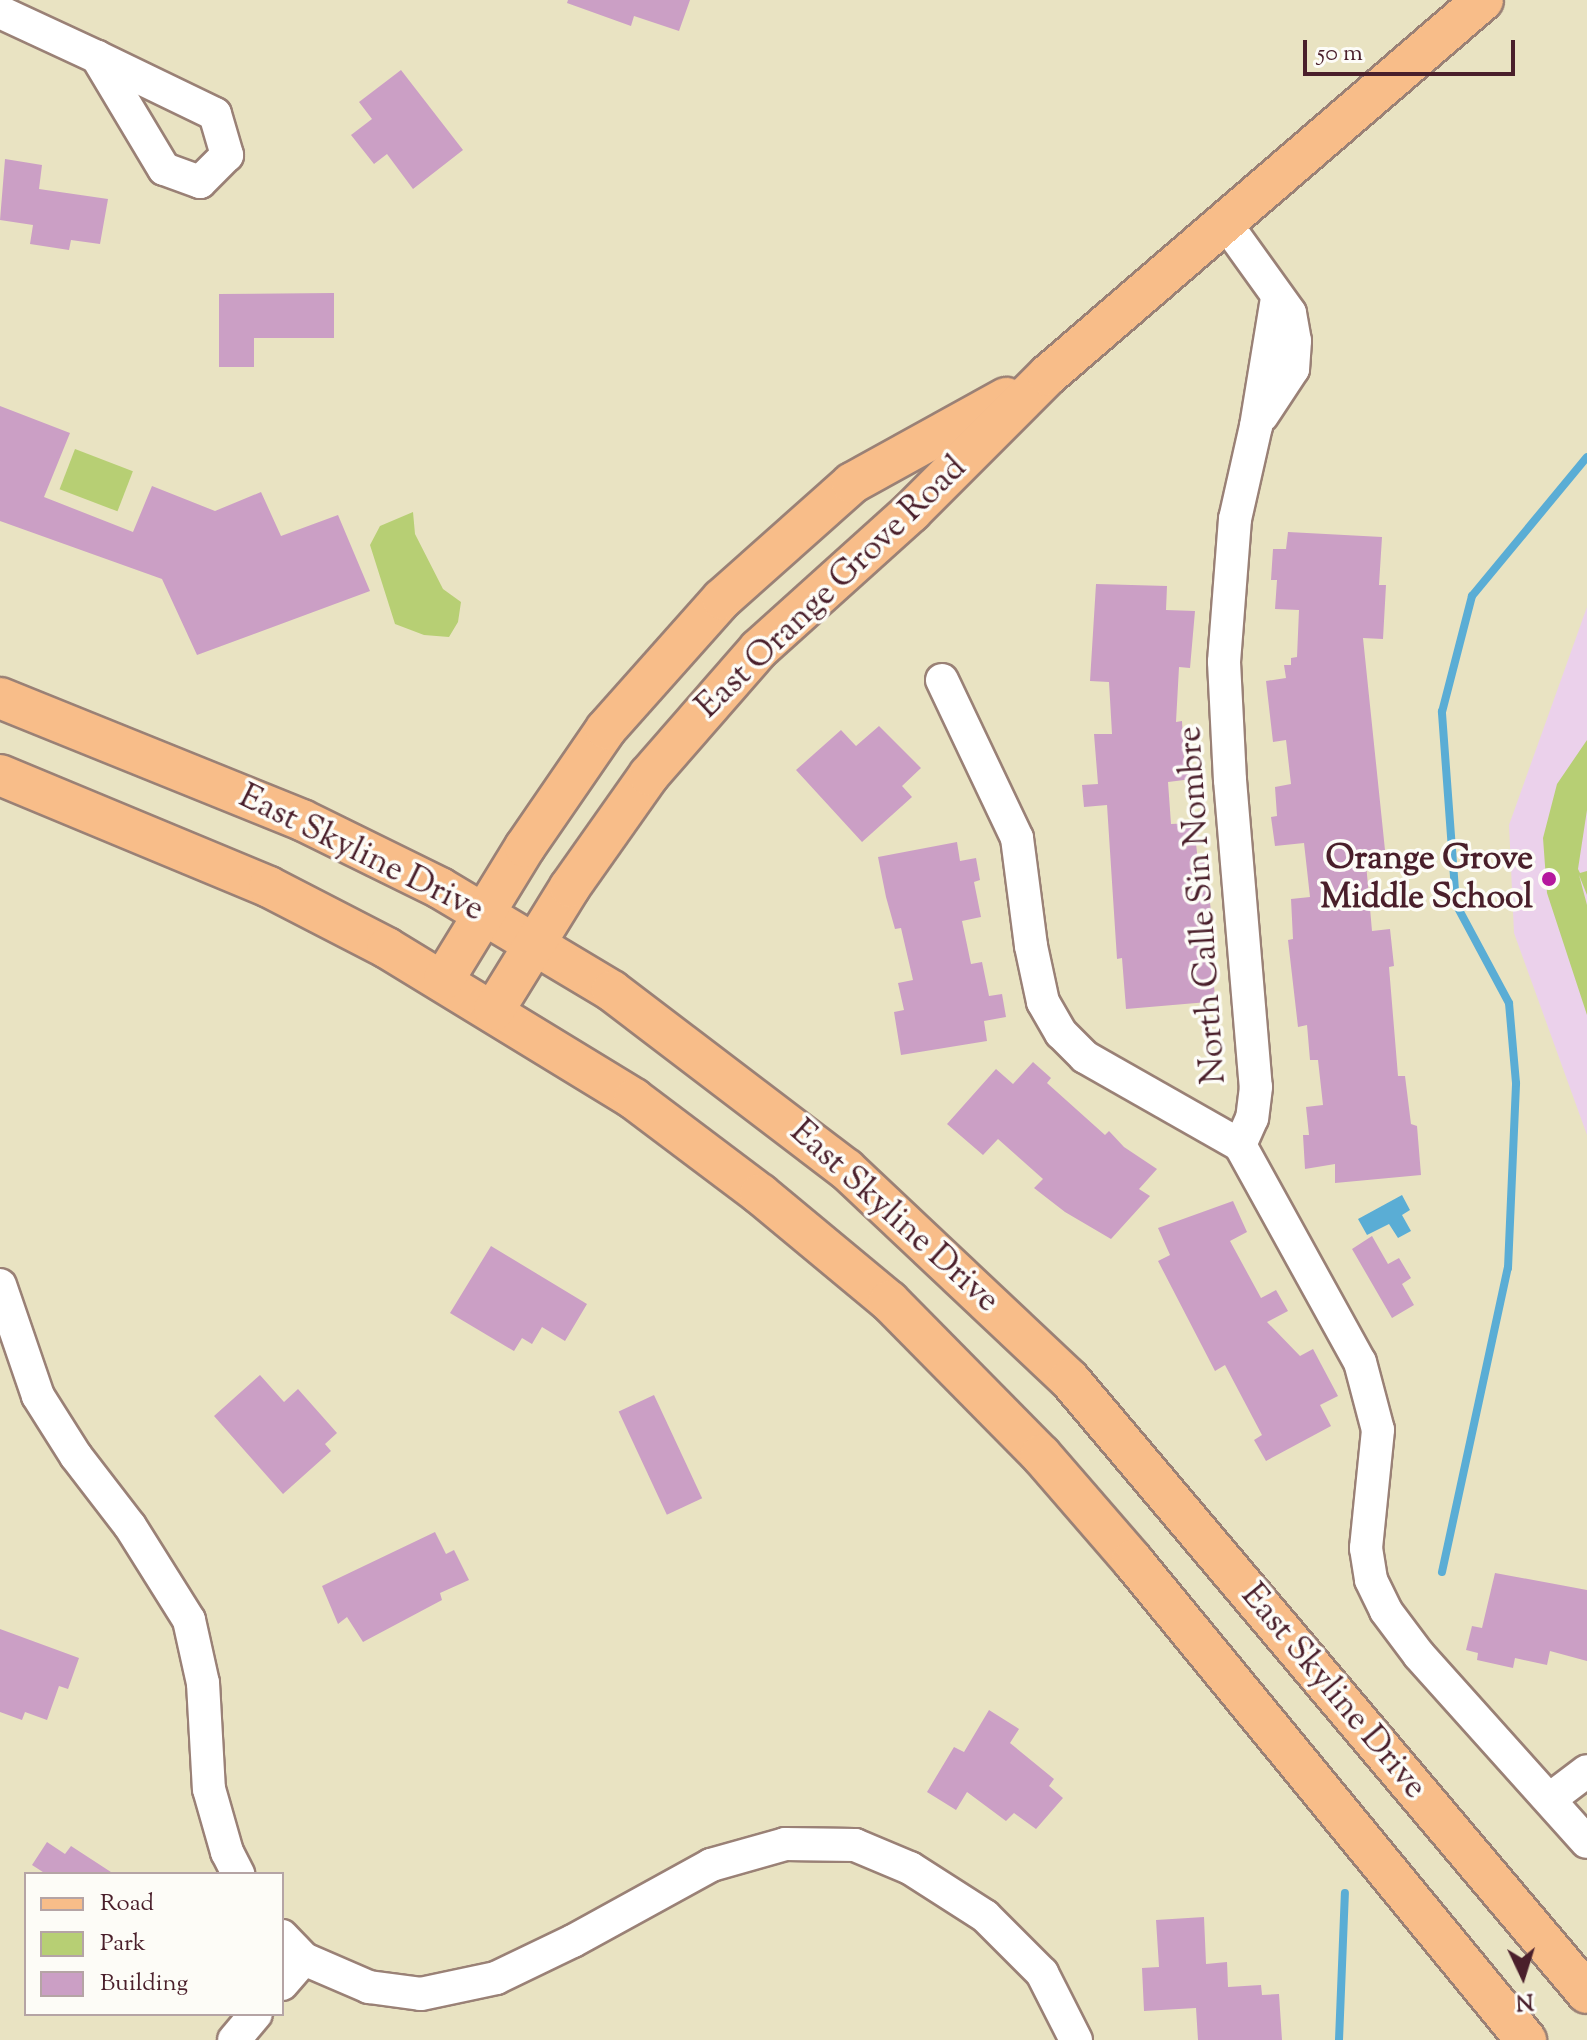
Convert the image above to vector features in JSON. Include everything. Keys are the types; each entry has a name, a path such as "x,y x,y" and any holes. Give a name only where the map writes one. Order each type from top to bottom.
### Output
{"main road":[{"name":"East Orange Grove Road","path":"494,1010 534,942 649,775 759,649 911,512 1048,375 1483,0"},
{"name":"East Orange Grove Road","path":"444,979 606,729 722,599 852,483 1048,375"},
{"name":"East Skyline Drive","path":"0,698 302,820 484,913 624,999 846,1169 1069,1379 1587,1993"},
{"name":"East Skyline Drive","path":"0,775 269,887 444,979 634,1099 760,1194 889,1301 1041,1455 1132,1560 1526,2040"}],"street":[{"path":"0,12 97,57"},
{"name":"North Calle Sin Nombre","path":"1224,221 1270,281 1277,298 1290,313 1296,355 1293,369 1256,426 1235,519 1224,662 1230,780 1256,1087 1252,1118 1240,1145"},
{"name":"North Calle Sin Nombre","path":"1256,426 1245,350 1249,329 1277,298"},
{"path":"942,680 1017,838 1031,946 1043,1002 1061,1033 1085,1057 1240,1145 1353,1348 1369,1390 1378,1430 1366,1548 1371,1580 1381,1601 1419,1655 1587,1842"},
{"path":"0,1285 38,1396 76,1456 130,1526 189,1620 203,1683 209,1789 227,1852 237,1872"},
{"path":"1550,1799 1587,1771"},
{"path":"284,1938 304,1959 369,1987 421,1994 496,1978 573,1941 711,1865 785,1844 855,1845 910,1868 985,1916 1042,1973 1076,2040"},
{"path":"284,1982 304,1959"},
{"path":"234,2040 254,2016"}],"shaded area":[{"name":"Orange Grove Middle School","path":"1587,607 1587,1135 1514,933 1509,825"}],"green space":[{"path":"75,449 133,471 117,511 60,489"},
{"path":"413,512 415,534 443,589 461,602 458,622 449,637 424,635 395,624 370,545 380,526"},
{"path":"1587,740 1587,810 1578,869 1580,873 1587,871 1587,895 1579,875 1587,905 1587,1015 1547,893 1543,838 1557,784"}],"water":[{"path":"1402,1195 1410,1210 1402,1215 1411,1231 1398,1238 1389,1224 1367,1235 1358,1219"}],"building":[{"path":"568,0 690,0 679,31 634,16 631,26 567,3"},
{"path":"401,70 463,150 413,189 387,154 374,164 351,135 372,119 359,102"},
{"path":"5,159 42,165 39,189 108,199 100,244 71,240 69,250 30,244 33,225 0,220"},
{"path":"334,293 334,338 254,338 254,367 219,367 219,294"},
{"path":"0,406 70,433 44,497 133,532 152,486 215,511 261,492 281,536 338,515 370,591 197,655 162,579 0,521"},
{"path":"1288,532 1382,537 1379,585 1386,585 1383,639 1363,638 1385,850 1365,852 1372,931 1390,929 1394,966 1389,967 1398,1076 1405,1076 1411,1124 1417,1126 1421,1175 1335,1183 1335,1164 1305,1169 1303,1135 1309,1135 1306,1107 1323,1105 1318,1060 1310,1060 1307,1025 1298,1027 1288,940 1293,939 1291,899 1310,897 1304,843 1275,846 1271,817 1277,816 1275,787 1291,784 1286,740 1273,742 1266,681 1286,678 1284,665 1291,665 1291,658 1297,657 1299,610 1275,609 1277,580 1271,580 1273,549 1286,549"},
{"path":"1096,584 1167,586 1166,610 1195,611 1190,668 1179,667 1176,722 1182,721 1184,758 1190,757 1192,779 1168,782 1171,824 1194,823 1198,863 1205,862 1216,952 1211,952 1215,997 1207,997 1208,1002 1126,1009 1122,958 1117,959 1107,805 1084,807 1082,785 1098,784 1094,734 1112,734 1109,682 1090,681"},
{"path":"879,726 921,768 902,786 912,797 862,842 796,770 841,730 856,746"},
{"path":"957,842 960,861 976,858 980,880 974,882 981,917 962,921 971,964 982,962 989,996 1002,994 1006,1017 984,1021 987,1041 901,1055 894,1012 904,1010 898,983 913,980 901,928 895,929 878,857"},
{"path":"1033,1062 1051,1078 1047,1083 1105,1135 1109,1131 1124,1147 1157,1169 1139,1189 1150,1196 1111,1239 1065,1212 1034,1188 1043,1179 998,1139 983,1155 947,1124 996,1069 1013,1084"},
{"path":"1233,1201 1247,1232 1230,1241 1261,1298 1276,1290 1288,1311 1267,1322 1300,1356 1313,1349 1338,1396 1320,1405 1331,1426 1266,1461 1254,1440 1262,1435 1225,1365 1215,1371 1158,1261 1170,1255 1158,1228"},
{"path":"1372,1236 1388,1264 1399,1258 1411,1278 1402,1284 1414,1305 1392,1318 1352,1249"},
{"path":"491,1246 587,1304 565,1341 542,1327 532,1344 522,1338 514,1351 450,1313"},
{"path":"260,1375 284,1402 298,1389 337,1433 325,1444 331,1451 283,1494 214,1416"},
{"path":"654,1395 702,1498 667,1515 619,1411"},
{"path":"435,1532 446,1554 454,1550 469,1580 440,1593 442,1600 363,1642 347,1617 338,1624 322,1586"},
{"path":"1495,1573 1587,1590 1587,1661 1550,1651 1547,1665 1515,1658 1513,1668 1477,1660 1478,1653 1466,1650 1472,1626 1482,1628"},
{"path":"0,1629 79,1658 68,1689 59,1686 47,1720 25,1712 22,1720 0,1712"},
{"path":"989,1710 1019,1729 1010,1743 1054,1779 1049,1786 1063,1798 1036,1829 1014,1813 1006,1821 967,1792 956,1810 927,1792 954,1747 964,1752"},
{"path":"47,1842 65,1854 71,1846 111,1872 43,1872 32,1865"},
{"path":"1204,1917 1206,1964 1227,1962 1228,1987 1261,1985 1262,1995 1279,1994 1282,2040 1198,2040 1196,2008 1144,2011 1142,1968 1159,1967 1156,1920"}],"waterway":[{"path":"1442,1572 1508,1268 1516,1083 1509,1003 1456,904 1442,712 1472,596 1587,457"},
{"path":"1339,2040 1345,1893"}],"place":[{"name":"Orange Grove Middle School","path":"1549,879"}]}
